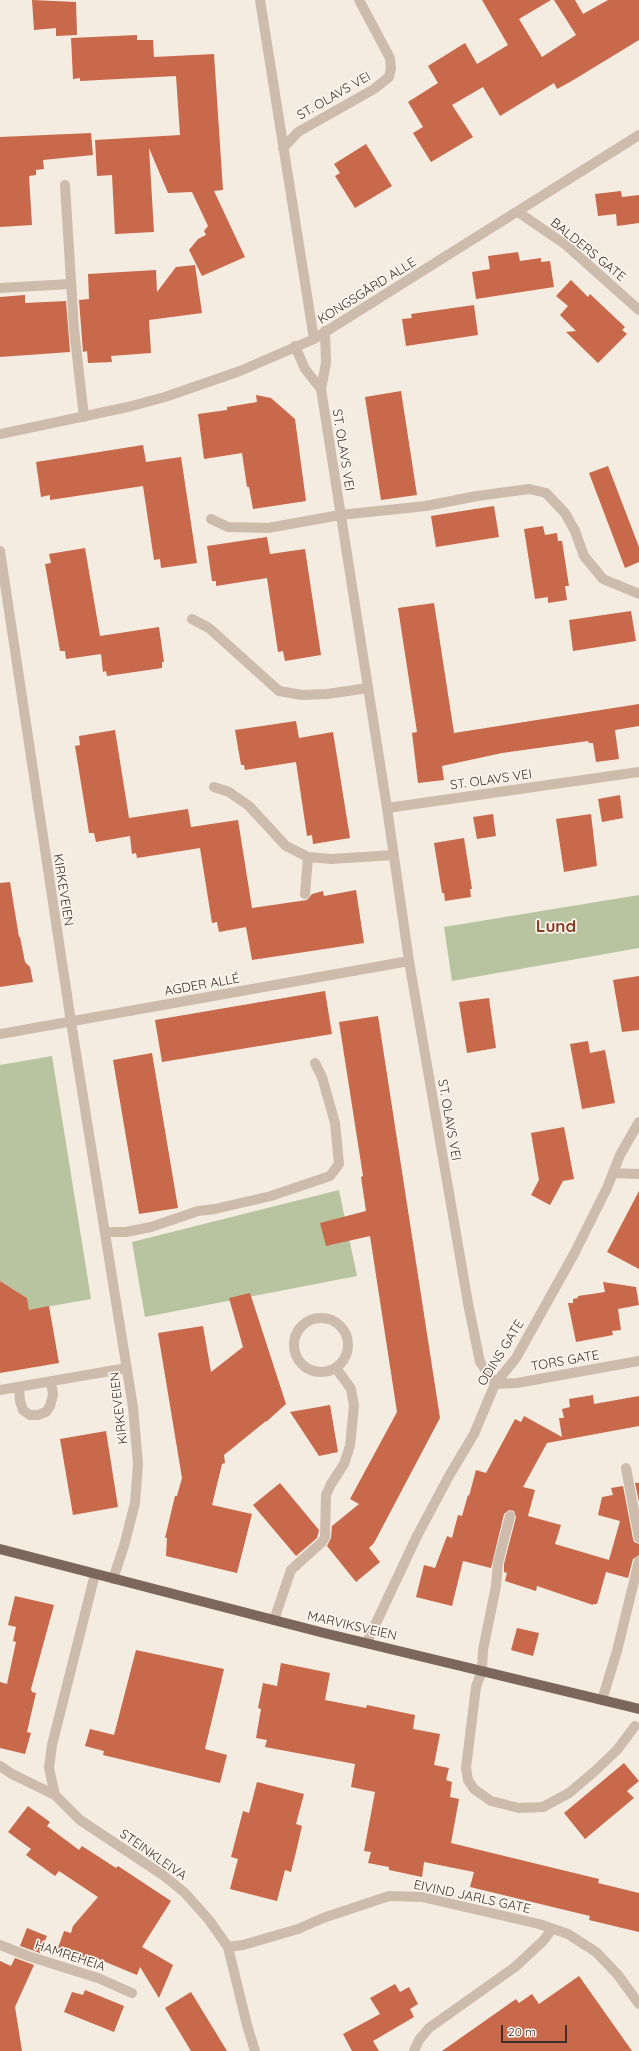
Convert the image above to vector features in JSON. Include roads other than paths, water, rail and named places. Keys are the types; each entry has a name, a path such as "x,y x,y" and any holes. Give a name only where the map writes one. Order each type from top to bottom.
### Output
{"main road":[{"name":"MARVIKSVEIEN","path":"0,1550 274,1620 639,1709"}],"street":[{"name":"ST. OLAVS VEI","path":"260,0 314,339"},
{"name":"ST. OLAVS VEI","path":"283,148 298,132 326,118 374,89 389,77 391,68 390,58 359,0"},
{"name":"KONGSGÅRD ALLE","path":"0,434 84,417 165,397 240,371 314,339 639,135"},
{"path":"65,185 70,284 84,417"},
{"name":"BALDERS GATE","path":"518,212 566,246 639,310"},
{"path":"0,288 70,284"},
{"name":"ST. OLAVS VEI","path":"325,331 326,363 321,389 387,808 409,961 471,1318 480,1362 495,1384"},
{"path":"295,346 305,369 321,389"},
{"path":"211,519 228,527 268,528 340,515 426,506 477,496 529,489 546,494 565,512 575,531 584,556 603,579 639,594"},
{"name":"KIRKEVEIEN","path":"0,551 71,1022 127,1368 138,1464 135,1504 124,1546 113,1579"},
{"path":"192,620 209,628 279,691 308,695 368,688"},
{"name":"ST. OLAVS VEI","path":"387,808 564,784 639,772"},
{"path":"214,787 229,792 249,806 286,846 308,857 331,859 394,855"},
{"path":"305,894 308,857"},
{"name":"AGDER ALLÉ","path":"0,1034 409,961"},
{"path":"106,1232 126,1232 151,1227 198,1211 215,1209 271,1196 330,1176 339,1164 335,1123 322,1077 315,1063"},
{"name":"ODINS GATE","path":"367,1642 417,1536 449,1476 474,1434 495,1384 516,1358 574,1254 613,1173 620,1155 639,1122"},
{"path":"613,1173 639,1174"},
{"path":"324,1317 334,1320 344,1330 349,1343 348,1353 336,1368 327,1372 313,1371 301,1363 296,1356 294,1346 295,1337 299,1328 306,1322 315,1318 324,1317"},
{"name":"TORS GATE","path":"495,1384 517,1383 639,1361"},
{"path":"0,1390 127,1368"},
{"path":"274,1620 291,1570 322,1542 325,1537 326,1495 330,1484 344,1464 350,1446 354,1406 351,1388 336,1368"},
{"path":"19,1387 20,1401 23,1410 30,1415 38,1415 46,1412 50,1406 53,1395 51,1381"},
{"path":"626,1468 639,1538"},
{"path":"510,1516 498,1563 496,1586 483,1650 482,1670 476,1687 469,1734 466,1774 468,1780 474,1789 491,1802 519,1808 543,1806 556,1801 590,1775 617,1750 635,1726"},
{"path":"602,1700 618,1651 639,1561"},
{"path":"54,1795 49,1768 52,1745 95,1574"},
{"name":"STEINKLEIVA","path":"0,1766 12,1774 54,1795 80,1820 163,1875 184,1893 210,1920 228,1947 247,2025 255,2051"},
{"name":"EIVIND JARLS GATE","path":"228,1947 243,1945 298,1929 329,1916 388,1896 422,1897 539,1924 568,1934 596,1952 618,1975 639,2004"},
{"path":"414,2051 419,2040 429,2028 515,1967 543,1941 552,1929"},
{"name":"HAMREHEIA","path":"0,1945 28,1956 98,1978 132,1993"}],"district":[{"name":"Lund","path":"556,927"}]}
